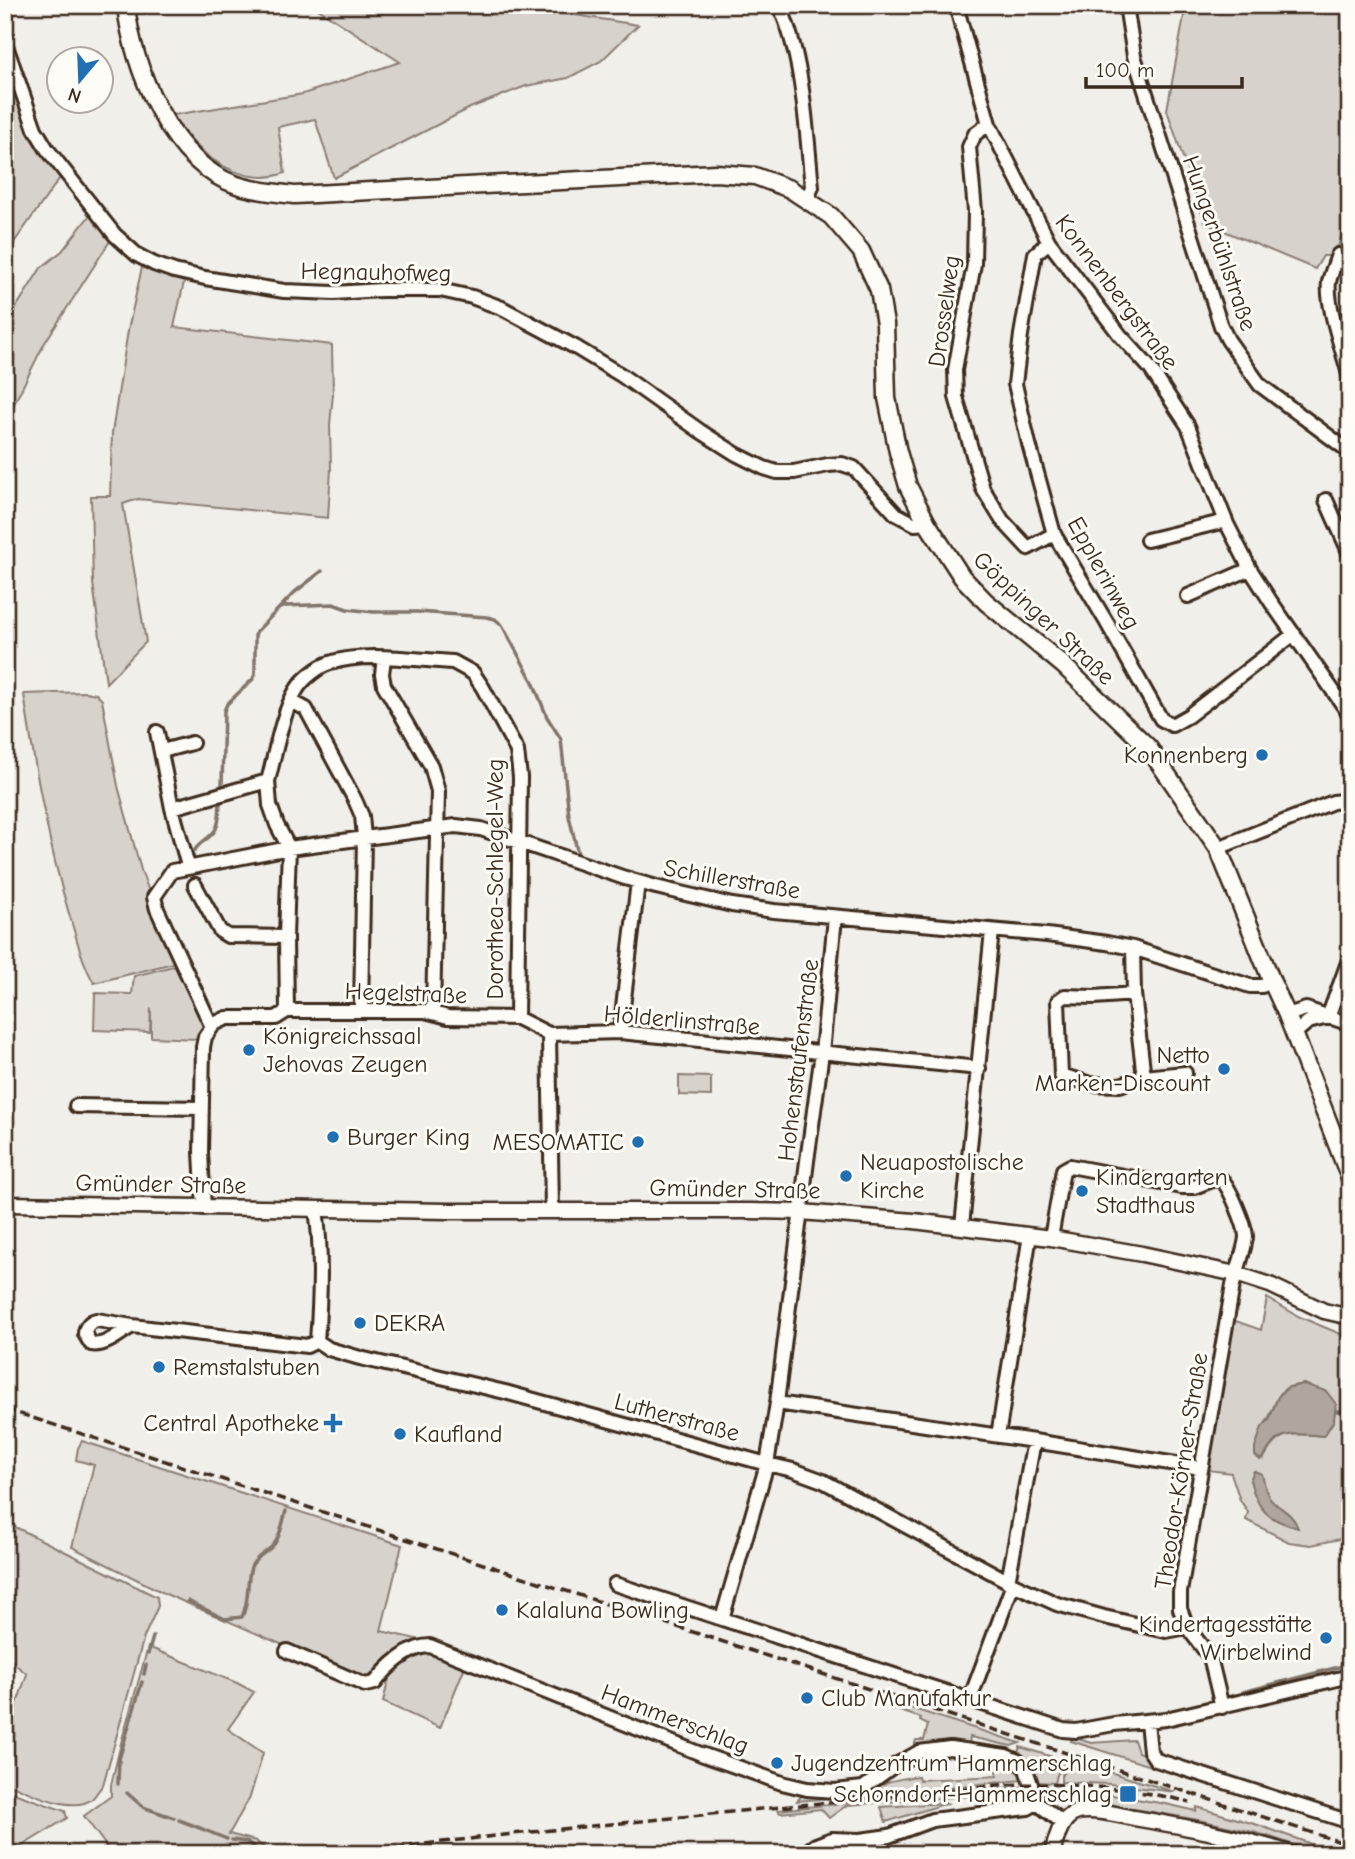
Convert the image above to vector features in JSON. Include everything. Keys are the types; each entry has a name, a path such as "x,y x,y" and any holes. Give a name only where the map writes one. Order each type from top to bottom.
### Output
{"main road":[{"name":"Göppinger Straße","path":"126,5 139,63 149,92 164,121 200,164 235,185 295,195 716,173 755,176 790,189 831,216 861,251 879,290 885,324 887,398 891,423 908,486 927,523 962,577 986,602 1063,664 1148,747 1217,848 1287,1015 1350,1178"}],"street":[{"path":"779,5 794,44 799,72 812,187 807,199"},
{"name":"Konnenbergstraße","path":"957,5 989,124 1049,242 1120,335 1150,368 1188,426 1226,521 1250,569 1270,603 1350,715"},
{"name":"Hungerbühlstraße","path":"1126,5 1134,56 1227,340 1260,385 1349,448"},
{"name":"Hegnauhofweg","path":"5,43 35,129 47,149 115,235 137,255 154,264 205,278 284,291 334,293 440,290 472,297 502,308 587,354 700,431 764,468 777,472 842,464 855,468 896,514 915,524 927,523"},
{"name":"Drosselweg","path":"989,124 975,134 969,147 975,211 974,264 955,370 956,397 983,489 1002,520 1028,548 1054,534"},
{"name":"Epplerinweg","path":"1049,242 1035,254 1021,335 1016,384 1029,444 1054,534 1161,719 1172,725 1232,683 1294,634"},
{"path":"1338,255 1329,281 1329,295 1350,378"},
{"path":"1326,500 1350,554"},
{"path":"1147,540 1226,521"},
{"path":"1188,596 1250,569"},
{"name":"Dorothea-Schlegel-Weg","path":"268,781 291,701 304,680 327,663 354,657 453,662 473,673 517,751 520,777 517,1018"},
{"path":"384,658 384,685 431,766 438,791 433,1012"},
{"path":"291,701 306,709 362,816 364,837 361,1011"},
{"path":"157,732 172,808 188,866 172,871 154,897 157,909 212,1027 205,1037 204,1047 201,1153 204,1208"},
{"path":"162,751 192,743"},
{"path":"172,808 268,781 270,805 289,848 287,1011"},
{"path":"1217,848 1333,802 1350,800"},
{"name":"Schillerstraße","path":"188,866 364,837 467,827 519,841 638,882 732,905 835,917 1059,936 1133,948 1250,986 1262,986 1272,982"},
{"path":"620,1032 638,882"},
{"path":"195,885 220,931 228,936 286,937"},
{"name":"Hohenstaufenstraße","path":"722,1619 767,1464 777,1403 822,1053 835,917"},
{"path":"962,1226 992,931"},
{"path":"1133,948 1134,994 1144,1077"},
{"path":"1328,1017 1350,957"},
{"path":"1134,994 1065,996 1058,1001 1060,1075 1091,1084 1120,1085 1144,1077 1185,1073"},
{"path":"1287,1015 1306,1009 1350,1024"},
{"name":"Hegelstraße","path":"212,1027 227,1018 276,1018 287,1011 425,1010 448,1017 517,1018 549,1034"},
{"path":"1294,1034 1308,1023 1328,1017"},
{"name":"Hölderlinstraße","path":"549,1034 620,1032 979,1068"},
{"path":"549,1034 551,1210"},
{"path":"76,1107 202,1108"},
{"name":"Theodor-Körner-Straße","path":"1051,1238 1063,1170 1070,1166 1182,1187 1194,1187 1215,1179 1222,1180 1232,1196 1246,1237 1236,1274 1180,1592 1180,1609 1187,1627 1210,1657 1222,1707"},
{"name":"Gmünder Straße","path":"5,1204 316,1210 801,1212 962,1226 1142,1254 1236,1274 1269,1285 1324,1311 1350,1317"},
{"path":"316,1210 319,1307 317,1341"},
{"path":"998,1436 1030,1235"},
{"name":"Lutherstraße","path":"132,1326 307,1346 317,1341 329,1349 360,1358 505,1392 793,1470 822,1481 1010,1583 1057,1604 1166,1631 1187,1627"},
{"path":"777,1403 1201,1468"},
{"path":"970,1699 1010,1583 1034,1441"},
{"path":"615,1584 1063,1730 1076,1731 1166,1719 1350,1676"},
{"name":"Hammerschlag","path":"287,1651 365,1685 375,1683 384,1671 421,1646 429,1646 701,1754 782,1783 807,1789 835,1791 863,1788 919,1752 950,1748 1006,1756 1018,1760 1026,1769 1037,1803"},
{"path":"1147,1721 1150,1751 1156,1760 1350,1822"},
{"path":"803,1854 832,1839 860,1840 889,1836 932,1820 1028,1808 1037,1803 1063,1823"},
{"path":"1052,1854 1063,1823 1082,1811 1202,1831 1292,1854"}],"shaded area":[{"path":"312,5 512,5 638,25 601,61 568,78 526,86 470,108 334,178 315,119 278,127 285,173 260,177 223,166 193,142 173,115 303,94 400,62"},
{"path":"1186,5 1350,5 1350,209 1335,256 1323,256 1315,269 1205,223 1167,110"},
{"path":"5,53 62,175 5,255"},
{"path":"90,215 110,241 44,344 9,414 5,412 5,325 41,268 62,251"},
{"path":"142,267 184,282 174,327 332,345 333,394 328,518 138,499 123,504 146,642 106,683 93,583 91,496 110,496 112,433 128,330"},
{"path":"24,694 96,694 102,700 118,786 150,894 148,903 151,914 163,929 177,962 94,983 80,951 55,862"},
{"path":"181,964 200,1006 205,1026 197,1039 151,1037 151,1008 150,1032 94,1030 95,993 132,994 134,976"},
{"path":"679,1076 711,1077 711,1096 679,1095"},
{"path":"1267,1298 1300,1317 1350,1338 1350,1537 1311,1545 1289,1542 1246,1520 1248,1512 1240,1500 1231,1473 1208,1470 1233,1320 1261,1330","holes":["1304,1384 1334,1420 1324,1436 1296,1434 1282,1437 1264,1458 1262,1428 1286,1388"]},
{"path":"1303,1384 1326,1391 1336,1404 1334,1420 1324,1436 1298,1434 1279,1438 1260,1460 1255,1455 1255,1448 1262,1427 1269,1420 1278,1397 1287,1388"},
{"path":"82,1441 402,1545 381,1631 425,1641 394,1655 372,1675 361,1679 168,1595 72,1547 94,1465 76,1460"},
{"path":"1254,1471 1262,1474 1269,1497 1289,1514 1298,1528 1271,1517 1260,1506 1250,1480"},
{"path":"5,1522 157,1597 158,1606 144,1637 103,1785 92,1799 83,1803 49,1800 5,1782 5,1739 27,1674 5,1656"},
{"path":"148,1647 254,1692 228,1729 263,1753 250,1797 229,1834 256,1841 271,1854 112,1854 84,1816 111,1796 121,1743"},
{"path":"427,1651 466,1664 440,1728 383,1702 391,1670"},
{"path":"895,1703 1020,1743 1011,1746 970,1737 969,1744 954,1741 914,1747 916,1740 924,1740 928,1725 920,1721 921,1718 894,1709"},
{"path":"1072,1737 1091,1743 1134,1740 1138,1752 1145,1755 1149,1762 1182,1776 1071,1741"},
{"path":"1020,1747 1066,1761 1055,1783 1035,1782 1030,1766 1018,1753"},
{"path":"997,1764 1013,1768 1024,1780 797,1801 802,1795 858,1793 875,1789 885,1783 918,1776 919,1780 997,1776"},
{"path":"1086,1765 1175,1792 1110,1784 1061,1782 1061,1776 1068,1766 1079,1768"},
{"path":"1025,1787 1026,1792 847,1805 829,1818 821,1809 780,1813 778,1810 978,1789"},
{"path":"5,1790 65,1811 67,1818 5,1854"},
{"path":"1100,1793 1196,1811 1197,1807 1339,1854 1308,1849 1217,1824 1098,1804"},
{"path":"949,1804 886,1822 881,1807"}],"waterway":[{"path":"222,785 224,711 227,704 253,679 256,632 295,592 322,571"},
{"path":"280,608 333,604 347,609 374,612 417,612 495,619 502,625 533,682 547,717 561,739 569,816 578,854"},
{"path":"195,850 217,827 220,803"},
{"path":"1336,1411 1350,1414"},
{"path":"188,1601 225,1619 242,1617 251,1567 275,1543 286,1511"},
{"path":"148,1654 153,1637"},
{"path":"1243,1692 1350,1664"},
{"path":"144,1674 146,1665"},
{"path":"118,1784 119,1759 142,1682"},
{"path":"127,1793 143,1807 174,1818"},
{"path":"179,1820 227,1839"},
{"path":"232,1840 247,1842 264,1854"}],"railway":[{"path":"5,1409 1350,1845"},
{"path":"366,1854 416,1845 522,1833 998,1785 1095,1787 1190,1802"}],"place":[{"name":"Konnenberg","path":"1262,755"},
{"name":"Königreichssaal Jehovas Zeugen","path":"249,1050"},
{"name":"Netto Marken-Discount","path":"1224,1069"},
{"name":"Burger King","path":"333,1137"},
{"name":"MESOMATIC","path":"638,1142"},
{"name":"Neuapostolische Kirche","path":"846,1176"},
{"name":"Kindergarten Stadthaus","path":"1082,1191"},
{"name":"DEKRA","path":"360,1323"},
{"name":"Remstalstuben","path":"159,1367"},
{"name":"Central Apotheke","path":"333,1423"},
{"name":"Kaufland","path":"400,1434"},
{"name":"Kalaluna Bowling","path":"502,1610"},
{"name":"Kindertagesstätte Wirbelwind","path":"1326,1638"},
{"name":"Club Manufaktur","path":"807,1698"},
{"name":"Jugendzentrum Hammerschlag","path":"777,1763"},
{"name":"Schorndorf-Hammerschlag","path":"1128,1794"}]}
